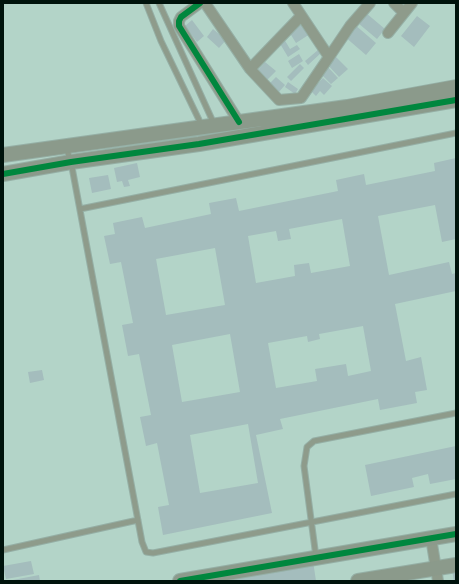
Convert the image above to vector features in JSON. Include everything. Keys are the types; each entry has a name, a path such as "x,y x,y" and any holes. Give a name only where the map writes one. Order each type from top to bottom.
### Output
{"street":[{"path":"200,3 180,19 179,26 239,122"},
{"path":"205,3 250,69 276,99 281,101 298,99 350,26 370,3"},
{"path":"293,3 329,57"},
{"path":"394,3 404,13"},
{"path":"388,33 412,3"},
{"path":"250,69 301,16"},
{"path":"3,174 312,118 456,87"},
{"path":"3,155 239,122 312,118 456,100"},
{"path":"180,581 456,534"},
{"path":"431,538 437,575"},
{"path":"358,581 437,575 456,565"}],"lane":[{"path":"146,3 158,36 208,126"},
{"path":"159,3 208,126"},
{"path":"80,209 456,133"},
{"path":"66,146 71,162 138,520 146,552 153,553 456,494"},
{"path":"316,558 304,466 307,447 314,441 456,413"},
{"path":"3,550 138,520"}],"building":[{"path":"366,13 385,29 377,39 358,23"},
{"path":"417,16 430,26 414,47 401,36"},
{"path":"192,20 204,36 197,42 185,26"},
{"path":"302,21 310,34 296,43 288,30"},
{"path":"354,24 376,43 366,55 344,36"},
{"path":"213,29 226,40 219,48 207,37"},
{"path":"284,39 290,49 297,45 300,49 288,57 279,42"},
{"path":"318,50 321,53 308,65 305,61"},
{"path":"299,54 303,61 292,68 288,61"},
{"path":"334,55 348,69 339,77 326,63"},
{"path":"265,62 276,71 266,81 257,71"},
{"path":"300,64 304,68 291,81 287,77"},
{"path":"326,65 338,78 331,84 319,72"},
{"path":"276,77 285,85 278,93 269,84"},
{"path":"323,78 332,86 324,95 320,91 316,96 311,91"},
{"path":"288,82 298,89 295,94 285,87"},
{"path":"456,158 456,239 442,242 435,205 378,216 389,275 449,262 452,274 456,273 456,291 395,304 406,361 421,357 427,390 415,392 417,403 380,410 378,399 280,419 283,429 256,435 272,513 163,535 158,507 169,505 157,443 146,446 140,417 151,415 139,354 128,356 122,325 133,323 121,262 110,264 104,236 115,234 113,223 142,217 145,228 211,214 209,203 236,198 239,211 338,191 336,180 364,174 366,185 435,171 434,163","holes":["342,219 350,266 311,273 309,263 294,265 295,276 256,283 248,236 276,231 278,241 291,239 289,229","215,248 225,305 166,315 156,259","363,326 371,371 348,376 346,364 315,369 317,381 276,388 268,343 307,336 308,342 320,339 319,334","230,334 240,392 182,402 172,345","248,424 258,483 200,493 190,435"]},
{"path":"137,163 140,177 128,180 130,186 124,187 122,181 117,182 114,168"},
{"path":"108,175 111,189 92,193 89,178"},
{"path":"42,370 44,380 30,383 28,372"},
{"path":"456,446 456,479 430,484 428,474 412,478 414,487 371,496 365,465"},
{"path":"312,554 316,581 171,581 171,580"},
{"path":"31,561 34,574 6,579 3,566"},
{"path":"456,569 456,581 454,581 452,570"},
{"path":"39,575 40,581 13,581 13,580"}],"cycle path":[{"path":"200,3 181,17 179,26 239,122"},
{"path":"3,174 71,162 199,144 456,100"},
{"path":"180,581 456,534"}]}
